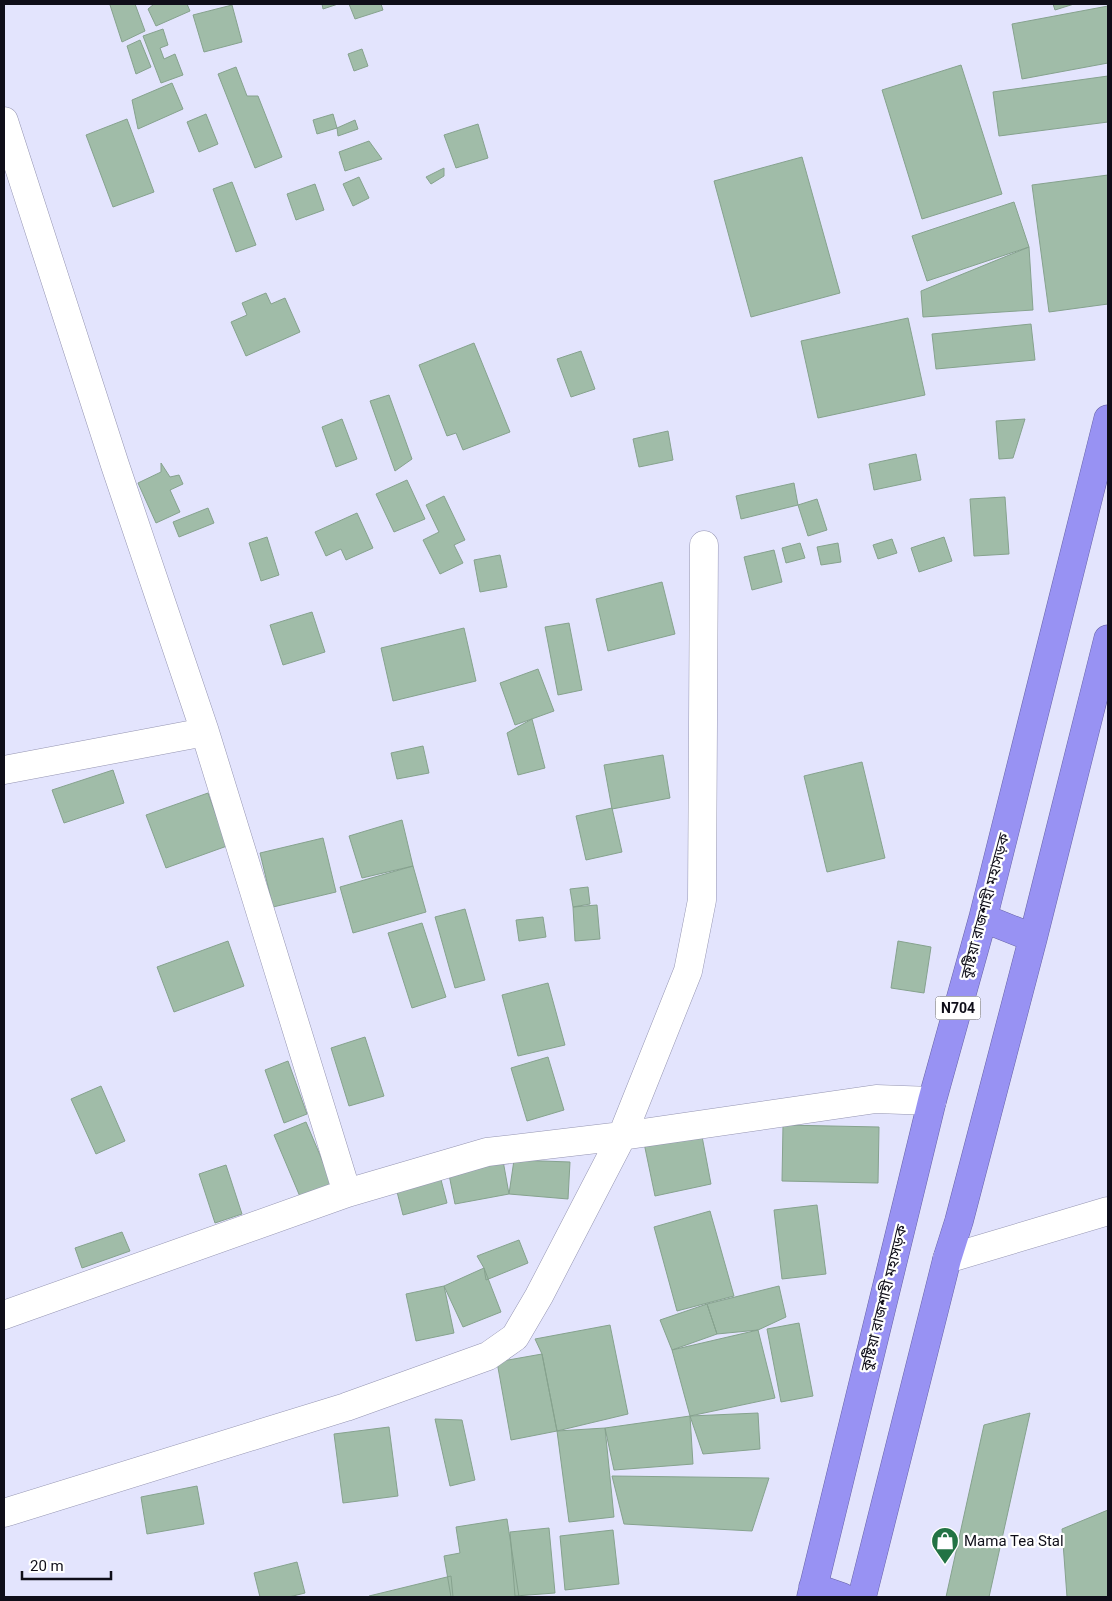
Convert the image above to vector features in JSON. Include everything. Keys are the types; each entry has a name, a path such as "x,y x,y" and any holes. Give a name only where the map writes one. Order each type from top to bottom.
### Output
{"highway":[{"name":"কুষ্টিয়া রাজশাহী মহাসড়ক","path":"812,1592 932,1101 983,918 1108,419"},
{"path":"862,1597 947,1260 959,1221 1033,938 1108,639"},
{"path":"983,918 1033,938"},
{"path":"812,1592 842,1597"}],"street":[{"path":"4,121 118,474 205,732 347,1193"},
{"path":"4,1513 346,1407 488,1356 515,1337 539,1296 622,1136 688,971 702,900 704,545"},
{"path":"4,770 205,732"},
{"path":"4,1315 347,1193 487,1152 622,1136 876,1099 932,1101"},
{"path":"947,1260 1108,1211"}],"building":[{"path":"135,4 145,31 122,42 110,5"},
{"path":"154,4 187,4 190,11 156,26 148,9"},
{"path":"322,4 338,4 323,9"},
{"path":"349,4 381,4 383,10 355,19"},
{"path":"1053,4 1074,4 1055,10"},
{"path":"232,5 242,42 204,52 193,15"},
{"path":"1108,6 1108,63 1022,79 1012,24"},
{"path":"163,29 168,45 160,48 164,59 175,54 183,75 161,83 143,36"},
{"path":"140,40 151,67 136,74 127,46"},
{"path":"362,49 368,66 354,71 348,54"},
{"path":"961,65 1002,194 922,219 882,90"},
{"path":"236,67 247,96 258,96 282,157 255,168 218,74"},
{"path":"1108,76 1108,122 999,136 993,92"},
{"path":"172,83 183,109 138,129 132,100"},
{"path":"206,114 218,144 199,152 187,122"},
{"path":"333,114 337,128 317,134 313,120"},
{"path":"127,119 154,192 113,207 86,135"},
{"path":"355,120 358,129 338,136 337,128"},
{"path":"478,124 488,158 456,168 444,135"},
{"path":"369,141 382,159 345,171 339,152"},
{"path":"802,157 840,293 751,317 714,181"},
{"path":"444,168 444,176 431,184 426,177"},
{"path":"1108,175 1108,304 1049,312 1032,185"},
{"path":"359,177 369,198 353,206 343,184"},
{"path":"232,182 256,245 236,252 213,189"},
{"path":"315,184 324,210 296,220 287,194"},
{"path":"1014,202 1029,247 927,281 912,236"},
{"path":"1029,247 1033,310 923,317 921,291"},
{"path":"266,293 271,304 285,298 300,332 246,356 231,322 247,315 242,303"},
{"path":"908,318 925,395 818,418 801,341"},
{"path":"1031,324 1035,360 936,369 932,334"},
{"path":"474,343 510,432 463,450 456,433 447,436 419,365"},
{"path":"581,351 595,389 571,397 557,359"},
{"path":"389,395 412,459 395,471 370,401"},
{"path":"342,419 357,459 336,467 322,427"},
{"path":"1025,419 1013,458 999,459 996,421"},
{"path":"668,431 673,460 639,467 633,439"},
{"path":"916,454 921,480 874,490 869,464"},
{"path":"161,463 170,477 179,475 183,484 170,490 180,512 156,523 138,483 161,472"},
{"path":"407,480 425,519 394,532 376,494"},
{"path":"794,483 798,505 741,519 736,496"},
{"path":"444,496 465,540 454,545 463,563 440,574 423,540 439,532 426,505"},
{"path":"1005,497 1009,554 974,556 970,499"},
{"path":"817,499 827,530 808,536 798,505"},
{"path":"208,508 214,523 179,537 173,522"},
{"path":"357,513 373,548 346,560 341,549 326,556 315,532"},
{"path":"267,537 279,575 261,581 249,543"},
{"path":"944,537 952,561 919,572 911,548"},
{"path":"892,539 897,553 878,559 873,545"},
{"path":"800,543 805,558 786,563 782,548"},
{"path":"838,543 841,562 821,565 817,547"},
{"path":"774,550 782,582 752,590 744,557"},
{"path":"500,555 507,587 480,592 474,560"},
{"path":"662,582 675,634 608,651 596,599"},
{"path":"312,612 325,652 283,665 270,625"},
{"path":"569,623 582,690 558,695 545,627"},
{"path":"464,628 476,681 393,701 381,648"},
{"path":"538,669 554,711 515,725 500,683"},
{"path":"532,719 545,768 518,775 507,733"},
{"path":"423,746 429,773 397,779 391,753"},
{"path":"663,755 670,798 612,809 604,765"},
{"path":"862,762 885,858 827,872 804,776"},
{"path":"113,770 124,803 64,823 52,790"},
{"path":"208,793 227,846 166,868 146,815"},
{"path":"612,808 622,852 586,860 576,816"},
{"path":"402,820 413,866 362,878 349,836"},
{"path":"323,838 336,892 273,907 260,853"},
{"path":"413,866 426,912 353,933 340,887"},
{"path":"588,887 590,904 573,907 570,889"},
{"path":"597,905 600,939 575,941 573,907"},
{"path":"465,909 485,980 455,988 435,917"},
{"path":"543,917 546,937 519,941 516,920"},
{"path":"422,923 446,997 412,1008 388,933"},
{"path":"228,941 244,986 174,1012 157,967"},
{"path":"898,941 931,947 924,993 891,988"},
{"path":"548,983 565,1045 518,1056 502,995"},
{"path":"365,1037 384,1096 349,1106 331,1048"},
{"path":"548,1057 564,1110 527,1121 511,1068"},
{"path":"288,1061 307,1114 284,1123 265,1070"},
{"path":"101,1086 125,1141 96,1154 71,1099"},
{"path":"306,1122 333,1186 301,1199 274,1135"},
{"path":"783,1125 879,1127 878,1183 782,1181"},
{"path":"701,1131 711,1184 655,1196 644,1143"},
{"path":"502,1155 509,1194 455,1204 447,1165"},
{"path":"514,1160 570,1162 568,1199 509,1194"},
{"path":"226,1165 242,1214 215,1223 199,1174"},
{"path":"439,1172 447,1203 403,1215 395,1184"},
{"path":"817,1205 826,1274 782,1279 774,1210"},
{"path":"710,1211 734,1296 677,1311 654,1227"},
{"path":"122,1232 130,1251 82,1268 75,1248"},
{"path":"519,1240 528,1263 486,1280 484,1268 477,1256"},
{"path":"484,1268 501,1312 463,1327 444,1286"},
{"path":"444,1286 454,1333 416,1341 406,1294"},
{"path":"779,1286 786,1317 758,1330 717,1334 707,1304"},
{"path":"707,1304 717,1334 672,1350 660,1320"},
{"path":"799,1323 813,1396 781,1402 767,1329"},
{"path":"610,1325 628,1414 557,1431 542,1354 535,1339"},
{"path":"758,1330 775,1398 690,1416 672,1350"},
{"path":"542,1354 557,1431 511,1440 497,1362"},
{"path":"758,1413 760,1449 703,1454 690,1416"},
{"path":"1030,1413 989,1597 946,1597 984,1425"},
{"path":"690,1416 693,1464 614,1470 605,1428"},
{"path":"435,1419 462,1420 475,1480 450,1486"},
{"path":"389,1427 398,1496 343,1503 334,1434"},
{"path":"605,1428 614,1517 569,1522 557,1431"},
{"path":"612,1476 769,1478 752,1531 624,1524"},
{"path":"197,1486 204,1524 147,1534 141,1497"},
{"path":"1108,1510 1108,1597 1067,1597 1062,1529"},
{"path":"507,1519 519,1597 451,1597 444,1556 460,1553 456,1527"},
{"path":"549,1528 555,1593 515,1596 510,1532"},
{"path":"613,1530 619,1584 565,1590 560,1536"},
{"path":"297,1562 305,1593 289,1597 260,1597 254,1573"},
{"path":"451,1576 453,1597 369,1596"}],"place":[{"name":"Mama Tea Stal","path":"945,1565"}]}
